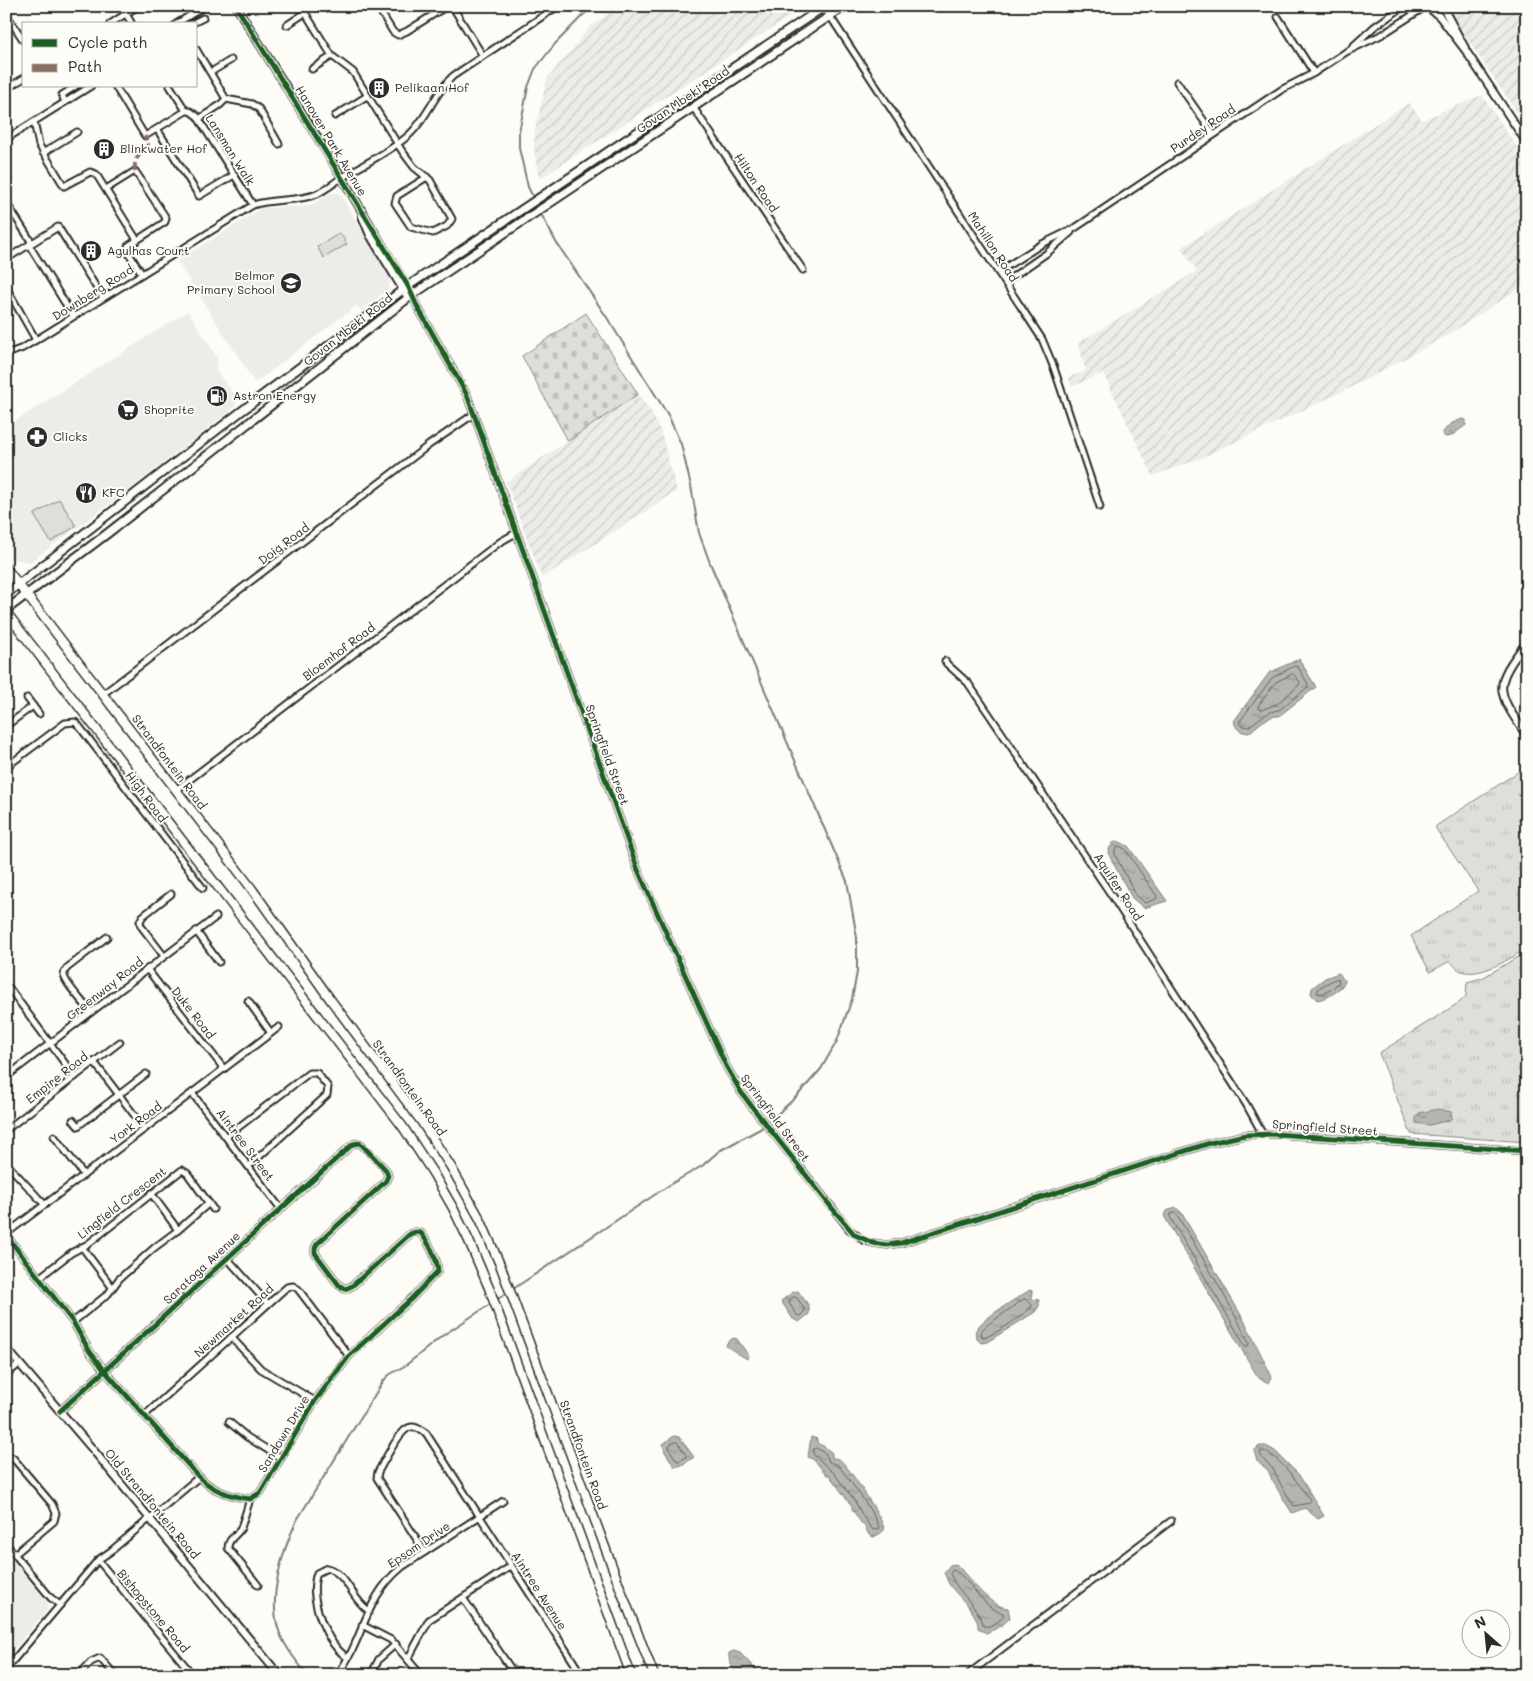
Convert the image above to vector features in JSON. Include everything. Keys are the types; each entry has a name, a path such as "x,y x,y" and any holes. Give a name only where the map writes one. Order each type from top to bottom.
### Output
{"main road":[{"name":"Govan Mbeki Road","path":"6,594 405,288 824,6"},
{"name":"Govan Mbeki Road","path":"6,611 410,296 845,6"},
{"name":"Strandfontein Road","path":"6,568 252,889 309,971 431,1136 451,1167 480,1219 506,1280 654,1675"},
{"path":"6,611 403,1127 446,1194 463,1227 489,1288 631,1675"}],"street":[{"path":"113,22 138,6"},
{"path":"179,22 205,6"},
{"name":"Hanover Park Avenue","path":"236,6 357,203 370,235 410,296"},
{"path":"301,6 332,56 351,70 402,151 414,167 427,177 449,212 452,219 447,226 433,233 411,226 395,203 397,196 427,177"},
{"path":"377,6 392,32 398,35 447,6"},
{"path":"452,6 484,56"},
{"name":"Mahillon Road","path":"824,6 1048,350 1100,508"},
{"name":"Purdey Road","path":"1346,52 1374,27 1404,6"},
{"path":"1442,6 1466,51"},
{"name":"Downberg Road","path":"6,352 18,350 36,340 253,205 266,201 301,198 316,194 398,143 419,124 449,80 555,7"},
{"path":"1428,7 1440,17 1466,51 1527,143"},
{"name":"Purdey Road","path":"1004,282 1047,253 1075,228 1213,134 1281,90 1428,7"},
{"path":"287,25 306,13"},
{"path":"6,14 22,38"},
{"path":"126,14 131,22"},
{"path":"1278,17 1314,72"},
{"path":"195,22 203,18"},
{"path":"198,52 226,99 252,104 259,109 279,144"},
{"path":"312,69 332,56"},
{"path":"210,72 231,60"},
{"path":"6,89 22,79"},
{"path":"1177,82 1213,134"},
{"path":"65,102 62,97 63,94 73,88"},
{"path":"6,139 88,88"},
{"path":"116,88 145,136 186,112 171,88"},
{"path":"335,116 367,96"},
{"path":"199,119 226,99"},
{"name":"Hilton Road","path":"692,107 803,270"},
{"name":"Lansman Walk","path":"186,112 192,112 199,119 253,205"},
{"path":"34,122 38,143 64,186 92,172 97,175 137,240"},
{"path":"157,129 199,196 234,175"},
{"path":"43,153 77,132"},
{"path":"106,189 135,171 166,219 165,222 128,246 127,249 142,274"},
{"path":"6,202 73,316"},
{"path":"6,259 58,227 103,298"},
{"name":"Purdey Road","path":"998,272 1042,244 1075,228"},
{"path":"6,288 36,340"},
{"name":"Springfield Street","path":"410,296 460,382 474,414 638,870 716,1046 741,1092 769,1129 849,1229 863,1240 887,1245 901,1243 1210,1143 1246,1135 1262,1134 1527,1151"},
{"name":"Doig Road","path":"107,691 429,445 474,414"},
{"name":"Bloemhof Road","path":"176,790 500,542 516,533"},
{"path":"1527,642 1506,669 1502,689 1508,708 1527,736"},
{"name":"Aquifer Road","path":"945,661 968,684 1088,860 1246,1104 1262,1134"},
{"path":"27,698 39,714"},
{"path":"6,726 33,706"},
{"name":"High Road","path":"6,767 49,734 70,722 79,726 203,888"},
{"path":"164,956 141,926 140,921 143,916 171,894"},
{"name":"Greenway Road","path":"6,1077 216,917"},
{"path":"196,931 219,962"},
{"path":"91,1012 65,979 64,971 107,937"},
{"name":"Duke Road","path":"147,969 224,1069"},
{"path":"9,988 75,1076"},
{"path":"248,1001 271,1033"},
{"name":"York Road","path":"6,1235 279,1027"},
{"name":"Empire Road","path":"6,1130 120,1042"},
{"path":"94,1062 145,1129"},
{"path":"227,1136 309,1074 316,1073 322,1078 328,1087 326,1095 250,1166"},
{"path":"73,1120 78,1126 146,1074"},
{"name":"Aintree Street","path":"192,1093 227,1136 281,1209"},
{"path":"54,1136 84,1175"},
{"name":"Saratoga Avenue","path":"60,1411 353,1144 359,1143"},
{"name":"Sandown Drive","path":"250,1499 260,1493 315,1401 349,1356 411,1299 438,1271 437,1264 425,1239 421,1233 415,1232 410,1234 352,1286 345,1289 339,1285 315,1253 317,1244 386,1182 388,1176 386,1170 359,1143"},
{"path":"6,1163 45,1205"},
{"name":"Lingfield Crescent","path":"39,1278 71,1253 82,1248 182,1170 213,1209"},
{"path":"152,1192 178,1230"},
{"path":"73,1322 95,1305 154,1248 209,1203"},
{"path":"6,1235 73,1322 90,1352 105,1371 199,1477 219,1491 250,1499 241,1528 230,1540 228,1548 258,1585"},
{"path":"82,1248 112,1287"},
{"path":"227,1258 268,1304"},
{"name":"Newmarket Road","path":"145,1415 287,1286 295,1286 349,1356"},
{"path":"231,1337 261,1369 315,1401"},
{"name":"Old Strandfontein Road","path":"6,1348 279,1675"},
{"path":"6,1375 20,1364"},
{"path":"229,1422 247,1437 281,1458"},
{"name":"Aintree Avenue","path":"424,1552 376,1478 405,1429 414,1427 426,1433 582,1675"},
{"path":"6,1455 13,1458 52,1504 56,1513 54,1521 15,1554"},
{"path":"6,1669 98,1560 112,1551 199,1477"},
{"name":"Epsom Drive","path":"336,1675 348,1658 368,1610 378,1592 389,1579 402,1567 503,1501"},
{"path":"967,1675 1171,1520"},
{"path":"6,1544 51,1598 60,1606"},
{"name":"Bishopstone Road","path":"98,1560 193,1675"},
{"path":"408,1659 429,1620 511,1566"},
{"path":"348,1658 341,1654 334,1645 318,1613 315,1581 317,1573 327,1568 334,1571 360,1604 368,1610"},
{"path":"463,1598 515,1675"},
{"path":"362,1626 396,1644 421,1675"},
{"path":"371,1675 379,1659 396,1644"},
{"path":"79,1675 90,1662 97,1658 103,1660 115,1675"}],"shaded area":[{"path":"620,6 806,6 539,179 534,150 535,131 547,79 591,26"},
{"path":"1447,6 1527,6 1527,127 1453,18"},
{"path":"1482,95 1527,162 1527,283 1450,334 1350,388 1199,459 1153,476 1103,373 1071,387 1069,377 1086,371 1078,343 1197,271 1181,248 1409,103 1422,120"},
{"name":"Belmor Primary School","path":"331,193 339,193 391,277 389,289 362,310 356,306 255,383 177,261 262,208 310,206"},
{"path":"188,311 217,357 216,371 237,398 235,407 133,487 30,562 12,559 6,552 6,427"},
{"path":"638,394 653,415 661,433 677,491 542,578 506,482"},
{"path":"6,1553 48,1603 47,1610 6,1659"}],"green space":[{"path":"340,233 347,244 324,258 317,247"},
{"path":"586,313 638,394 568,441 522,356"},
{"path":"59,499 76,526 51,542 34,515"},
{"path":"1527,766 1527,948 1496,966 1478,972 1460,970 1450,961 1430,972 1411,936 1478,891 1436,829 1436,826"},
{"path":"1527,952 1527,1142 1411,1134 1379,1053 1460,1002 1466,996 1467,982 1482,978"}],"water":[{"path":"1462,419 1466,420 1466,425 1451,436 1445,437 1442,433 1450,424"},
{"path":"1299,659 1316,687 1279,716 1267,719 1249,733 1239,730 1234,721 1269,673"},
{"path":"1118,841 1128,846 1167,901 1144,908 1132,898 1110,857 1109,849 1113,843"},
{"path":"1339,973 1345,982 1336,992 1317,1000 1311,994 1312,988 1325,978"},
{"path":"1438,1109 1451,1112 1452,1118 1429,1125 1416,1123 1419,1113"},
{"path":"1175,1207 1181,1212 1245,1322 1272,1377 1269,1383 1260,1379 1256,1374 1164,1216 1167,1211"},
{"path":"1030,1290 1032,1291 1032,1299 1039,1300 1039,1306 1035,1312 987,1342 981,1343 975,1334 979,1326 1001,1308"},
{"path":"798,1291 809,1306 809,1314 799,1322 793,1319 781,1301 793,1292"},
{"path":"733,1338 737,1339 749,1356 747,1359 726,1346"},
{"path":"674,1436 679,1437 694,1457 675,1467 665,1452 663,1444"},
{"path":"811,1437 817,1439 817,1443 832,1453 832,1458 840,1460 850,1472 879,1517 884,1530 882,1532 874,1537 869,1535 852,1509 852,1506 829,1475 814,1460 808,1457"},
{"path":"1259,1446 1266,1446 1275,1451 1299,1475 1324,1516 1318,1519 1305,1508 1292,1513 1268,1470 1257,1461 1254,1451"},
{"path":"956,1564 994,1603 1008,1608 1010,1618 1000,1627 986,1633 978,1628 975,1616 949,1584 944,1573 950,1565"},
{"path":"734,1651 740,1653 761,1675 740,1675 733,1668 729,1660 729,1653"}],"waterway":[{"path":"534,199 528,187 519,148 519,132 528,87 535,69 555,44 584,14 599,6"},
{"path":"513,1289 671,1184 702,1166 719,1151 760,1129 771,1120 797,1096 821,1069 837,1041 852,999 857,972 857,938 847,881 710,563 699,533 681,444 668,415 606,316 556,242 540,212"},
{"path":"496,1300 507,1293"},
{"path":"308,1675 289,1651 283,1640 278,1629 275,1605 275,1591 281,1561 297,1520 384,1380 442,1336 492,1303"}],"marked path":[{"path":"135,171 136,159 148,145 145,136"}],"cycle path":[{"path":"236,6 408,286 417,306 467,395 638,870 726,1066 753,1108 855,1235 873,1243 887,1245 901,1243 1210,1143 1245,1135 1275,1134 1527,1151"},
{"path":"6,1235 73,1322 90,1352 105,1371 199,1477 210,1486 222,1492 250,1499 260,1493 315,1401 349,1356 411,1299 438,1271 436,1261 424,1237 421,1233 415,1232 410,1234 352,1286 345,1289 339,1285 315,1253 317,1244 385,1182 388,1176 386,1170 362,1145 359,1143 353,1144 279,1210 133,1345 97,1378 60,1411"}],"place":[{"name":"Pelikaan Hof","path":"379,88"},
{"name":"Blinkwater Hof","path":"104,149"},
{"name":"Agulhas Court","path":"91,251"},
{"name":"Belmor Primary School","path":"291,283"},
{"name":"Astron Energy","path":"217,396"},
{"name":"Shoprite","path":"128,410"},
{"name":"Clicks","path":"37,437"},
{"name":"KFC","path":"86,493"}]}
